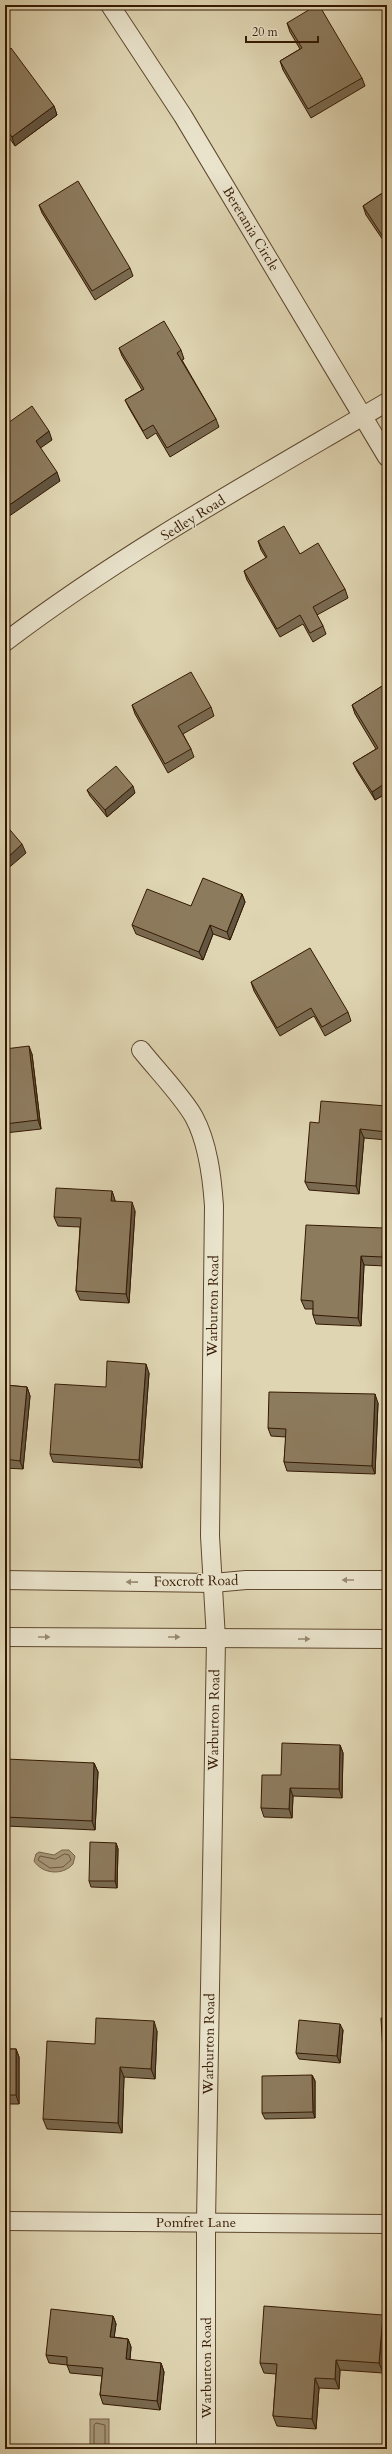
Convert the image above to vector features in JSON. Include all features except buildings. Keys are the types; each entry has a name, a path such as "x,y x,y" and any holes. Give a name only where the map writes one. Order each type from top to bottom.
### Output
{"street":[{"name":"Beretania Circle","path":"110,5 183,116 387,457"},
{"name":"Sedley Road","path":"5,642 56,603 203,511 387,402"},
{"name":"Warburton Road","path":"141,1050 194,1117 206,1149 213,1187 210,1522 216,1639 206,2222 206,2449"},
{"name":"Foxcroft Road","path":"5,1580 213,1583 246,1580 387,1580"},
{"path":"5,1637 387,1639"},
{"name":"Pomfret Lane","path":"5,2221 387,2224"}],"water":[{"path":"62,1850 69,1850 75,1856 73,1864 64,1870 58,1872 47,1871 42,1869 34,1861 36,1854 39,1852 54,1855"},
{"path":"5,1956 8,1956 8,2009 5,2009"},
{"path":"90,2419 109,2419 109,2449 90,2449"}]}
